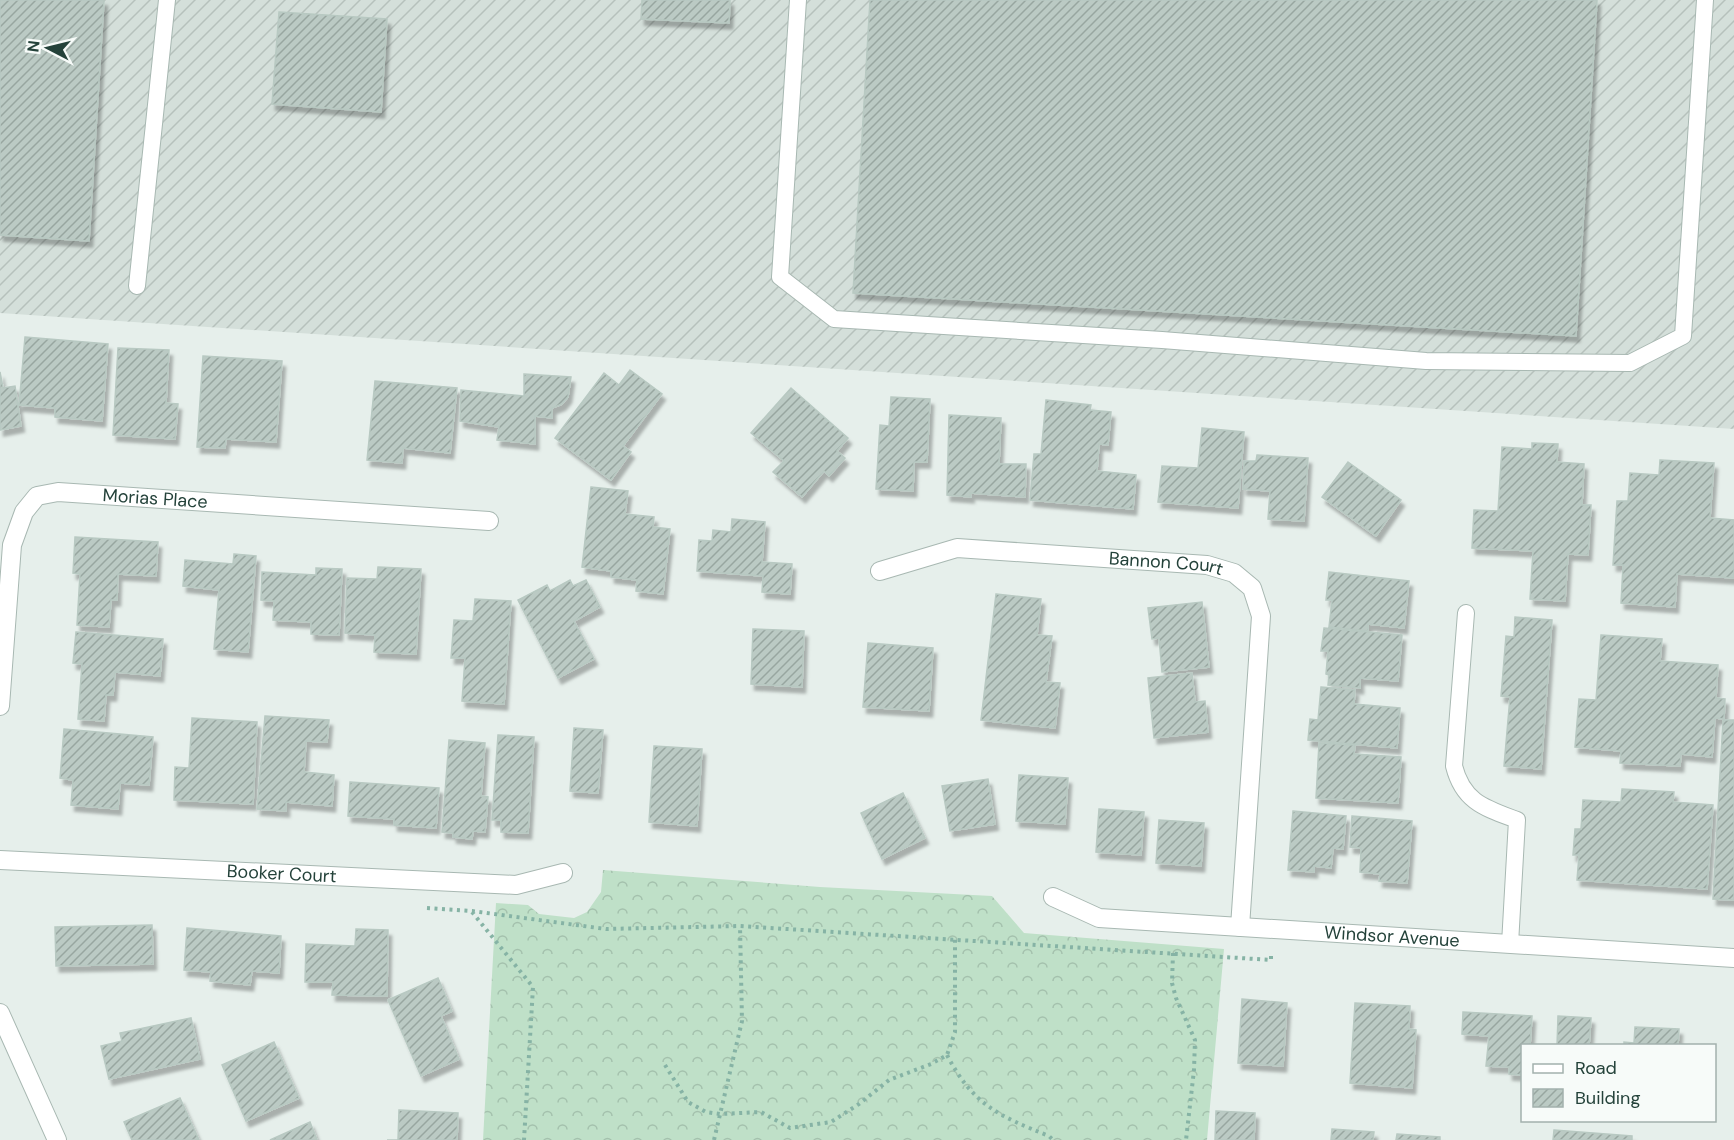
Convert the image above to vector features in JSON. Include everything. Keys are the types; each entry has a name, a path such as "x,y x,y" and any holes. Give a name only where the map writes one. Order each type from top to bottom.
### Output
{"street":[{"name":"Morias Place","path":"0,706 12,545 24,512 37,496 58,492 489,521"},
{"name":"Bannon Court","path":"880,571 957,548 1207,565 1234,573 1252,588 1261,616 1240,927"},
{"name":"Booker Court","path":"0,860 516,885 563,873"},
{"name":"Windsor Avenue","path":"1053,897 1099,918 1734,958"},
{"path":"0,1013 57,1140"}],"lane":[{"path":"136,286 167,0"},
{"path":"798,0 780,277 834,319 1162,340 1426,361 1630,363 1683,336 1705,0"},
{"path":"1466,613 1454,766 1458,783 1474,801 1517,820 1510,944"}],"path":[{"path":"524,1140 533,987 472,911 606,929 740,926 1271,960 1272,930"},
{"path":"714,1140 742,1021 740,926"},
{"path":"665,1065 688,1102 706,1112 720,1114 761,1112 790,1128 831,1122 859,1104 889,1080 931,1064 947,1055 955,1032 955,939"},
{"path":"1173,952 1172,982 1176,998 1195,1040 1186,1140"},
{"path":"947,1055 959,1078 979,1101 1004,1117 1049,1136 1053,1140"}],"shaded area":[{"path":"0,0 1734,0 1734,429 0,313"}],"green space":[{"path":"603,870 820,887 992,896 1024,933 1224,949 1207,1140 483,1140 496,903 528,905 539,914 574,918 587,912 601,892"}],"building":[{"path":"0,0 104,0 89,241 0,235"},
{"path":"642,0 730,0 729,23 641,19"},
{"path":"870,0 1597,0 1576,336 853,293"},
{"path":"279,12 387,19 381,112 272,104"},
{"path":"25,337 108,344 102,421 55,417 55,408 19,405"},
{"path":"118,348 169,350 166,403 178,404 175,439 113,435"},
{"path":"203,356 282,361 276,442 226,439 225,448 197,447"},
{"path":"630,370 662,394 623,446 631,452 611,480 555,438 604,373 619,385"},
{"path":"0,372 3,388 15,386 21,426 0,430"},
{"path":"524,374 571,377 568,397 562,404 552,408 552,418 535,416 535,444 497,440 499,427 460,421 461,390 524,396"},
{"path":"375,381 457,388 450,453 403,448 402,463 367,460"},
{"path":"791,388 848,438 837,451 845,458 829,476 824,471 802,497 773,472 784,461 751,433"},
{"path":"891,397 930,399 927,462 914,462 913,491 876,489 880,425 889,426"},
{"path":"1046,400 1091,405 1090,410 1111,412 1108,445 1099,444 1097,471 1136,475 1133,509 1030,500 1034,454 1041,454"},
{"path":"949,415 1001,418 999,464 1026,464 1025,497 970,493 971,497 947,495"},
{"path":"1202,428 1244,432 1238,508 1158,502 1162,466 1198,468"},
{"path":"1532,443 1558,444 1557,462 1584,464 1582,505 1591,505 1588,555 1568,554 1565,601 1530,599 1533,551 1472,548 1474,510 1498,511 1502,447 1532,449"},
{"path":"1257,455 1308,458 1304,521 1268,519 1270,491 1243,489 1244,461 1256,461"},
{"path":"1660,460 1714,463 1710,518 1734,520 1734,578 1677,574 1675,607 1621,603 1623,565 1613,565 1617,501 1628,501 1630,473 1659,475"},
{"path":"1348,462 1401,500 1376,536 1322,497"},
{"path":"591,487 628,491 625,514 654,517 653,527 670,529 663,594 636,591 637,580 611,577 611,571 582,567"},
{"path":"732,519 765,522 762,562 792,564 790,594 762,592 763,576 697,571 699,540 712,541 713,530 731,532"},
{"path":"75,537 158,542 156,576 118,574 117,600 111,600 109,627 77,625 80,574 73,573"},
{"path":"234,554 256,556 248,652 214,649 219,590 183,586 185,560 233,564"},
{"path":"378,567 421,569 416,654 374,652 375,635 345,633 347,578 377,579"},
{"path":"316,568 342,569 339,635 311,634 311,622 273,620 274,601 261,600 262,572 316,575"},
{"path":"1329,572 1409,581 1404,628 1368,624 1368,631 1329,627 1332,600 1326,600"},
{"path":"570,580 573,586 586,580 600,607 574,621 594,659 558,678 518,600 547,585 550,591"},
{"path":"996,594 1041,599 1037,635 1052,636 1046,682 1060,683 1055,728 981,720"},
{"path":"475,599 511,601 504,704 462,701 465,658 451,658 454,620 473,621"},
{"path":"1202,602 1209,667 1162,672 1159,638 1152,639 1148,608"},
{"path":"1515,617 1552,620 1541,769 1504,766 1510,697 1501,696 1506,636 1514,637"},
{"path":"1324,628 1402,635 1398,681 1360,678 1360,688 1328,685 1329,675 1326,674 1328,651 1321,651"},
{"path":"753,629 804,631 802,687 751,684"},
{"path":"76,632 163,639 160,676 115,672 113,695 106,695 104,721 78,719 82,664 73,663"},
{"path":"1601,635 1662,639 1660,661 1718,665 1716,698 1725,699 1724,719 1715,718 1712,757 1681,754 1680,766 1620,763 1621,751 1575,747 1579,699 1596,700"},
{"path":"868,643 933,648 929,711 863,707"},
{"path":"1192,673 1195,702 1205,701 1208,732 1154,738 1148,678"},
{"path":"1321,687 1355,690 1354,704 1400,708 1397,748 1308,740 1310,719 1318,720"},
{"path":"265,716 329,720 327,742 306,741 304,772 334,775 332,806 286,802 286,811 257,809"},
{"path":"192,718 257,722 253,804 174,800 175,767 189,768"},
{"path":"1723,720 1734,720 1734,900 1713,899"},
{"path":"574,728 603,730 598,793 570,791"},
{"path":"64,729 153,737 149,785 120,783 118,809 71,805 73,780 60,778"},
{"path":"498,735 534,737 528,833 501,832 501,820 492,820"},
{"path":"449,740 485,743 481,796 488,797 485,832 473,831 472,839 453,837 453,833 442,832"},
{"path":"1319,743 1355,745 1354,754 1401,757 1398,803 1316,798"},
{"path":"654,746 702,749 697,826 649,822"},
{"path":"1019,775 1068,778 1065,824 1016,821"},
{"path":"988,779 995,824 950,831 942,786"},
{"path":"350,782 439,788 436,828 394,825 394,819 348,816"},
{"path":"1622,789 1674,792 1673,802 1713,805 1707,889 1577,880 1579,855 1573,855 1575,829 1581,829 1583,800 1621,802"},
{"path":"903,793 925,838 882,859 861,813"},
{"path":"1099,809 1144,812 1141,855 1096,852"},
{"path":"1293,811 1346,816 1343,849 1333,848 1331,868 1314,866 1314,872 1288,870"},
{"path":"1352,816 1412,821 1407,883 1379,881 1380,874 1360,872 1361,848 1350,847"},
{"path":"1159,820 1204,823 1201,866 1156,863"},
{"path":"152,925 153,964 56,966 55,927"},
{"path":"187,928 281,936 279,973 252,971 250,985 210,981 211,972 184,970"},
{"path":"356,929 388,930 387,996 332,995 333,982 305,982 306,944 355,946"},
{"path":"438,978 452,1011 441,1016 459,1059 421,1076 388,1000"},
{"path":"1242,999 1287,1003 1283,1066 1238,1063"},
{"path":"1355,1003 1410,1006 1409,1029 1416,1030 1412,1088 1350,1083"},
{"path":"1463,1012 1532,1016 1530,1044 1521,1044 1521,1075 1509,1074 1509,1067 1486,1066 1489,1036 1462,1034"},
{"path":"1558,1016 1591,1018 1589,1044 1557,1044"},
{"path":"191,1018 200,1059 109,1079 101,1046 122,1041 120,1033"},
{"path":"1635,1027 1679,1029 1678,1044 1624,1044 1624,1042 1634,1043"},
{"path":"274,1042 299,1098 246,1121 222,1065"},
{"path":"180,1098 199,1140 132,1140 124,1122"},
{"path":"399,1110 458,1113 457,1140 398,1140"},
{"path":"1216,1111 1255,1113 1254,1140 1215,1140"},
{"path":"310,1122 317,1140 270,1140"},
{"path":"1332,1129 1374,1132 1373,1140 1331,1140"},
{"path":"1554,1130 1632,1136 1632,1140 1553,1140"},
{"path":"1397,1134 1440,1137 1440,1140 1396,1140"}]}
